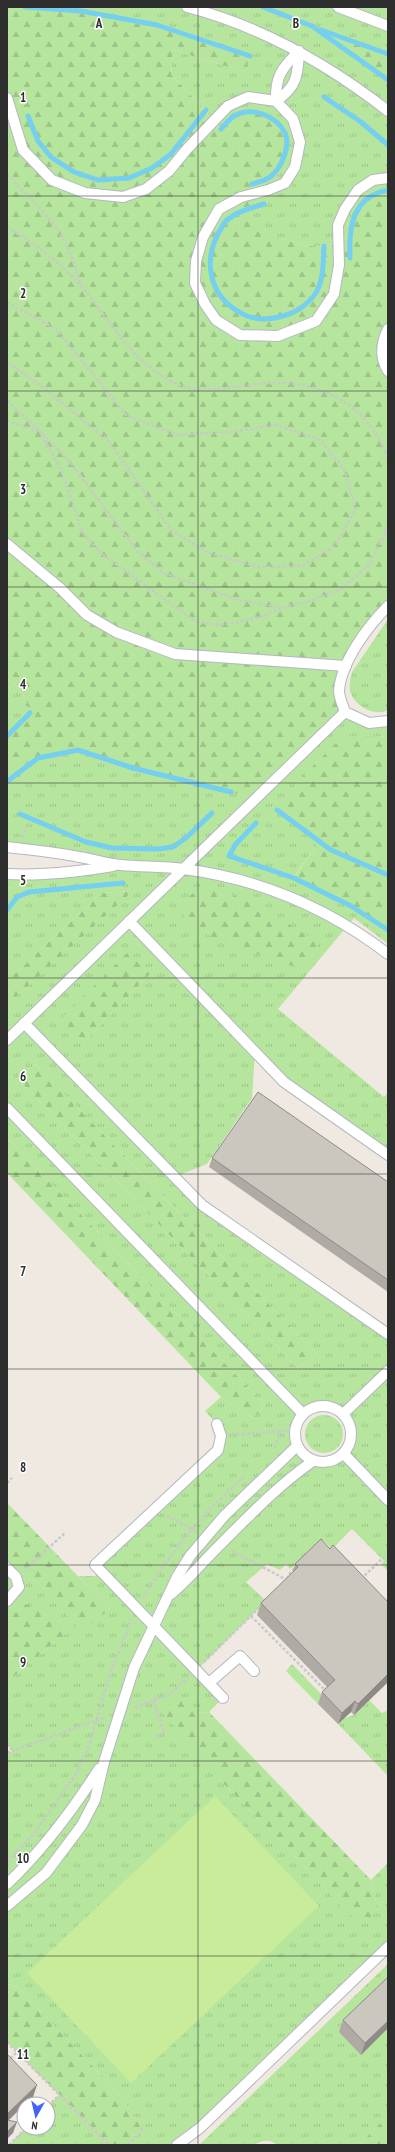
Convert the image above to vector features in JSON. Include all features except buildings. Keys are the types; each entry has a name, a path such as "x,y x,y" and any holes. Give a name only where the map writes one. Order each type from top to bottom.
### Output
{"lane":[{"path":"187,7 257,33 299,52 388,111"},
{"path":"338,7 388,26"},
{"path":"276,101 288,93 298,74 299,52"},
{"path":"276,101 276,85 282,68 299,52"},
{"path":"7,98 23,150 52,180 85,194 123,197 146,189 170,171 186,149 228,106 248,97 276,101 293,119 300,142 295,167 285,182 268,190 241,197 219,209 203,237 196,261 195,283 205,304 216,320 240,334 278,336 316,321 334,294 339,266 338,225 345,209 358,190 373,180 388,178"},
{"path":"388,329 382,341 384,364 388,371"},
{"path":"7,544 60,588 87,615 116,632 175,654 346,666"},
{"path":"388,606 373,621 346,666 339,692 345,712 369,723 388,721"},
{"path":"7,1040 345,712"},
{"path":"7,848 79,856 119,865 184,868 239,879 278,892 322,910 360,932 388,954"},
{"path":"7,874 33,876 69,873 119,865"},
{"path":"129,921 284,1082 388,1155"},
{"path":"24,1023 202,1205 388,1334"},
{"path":"7,1108 303,1414"},
{"path":"343,1414 388,1371"},
{"path":"323,1406 334,1408 343,1414 350,1423 352,1434 350,1445 344,1454 335,1461 324,1463 313,1461 304,1455 297,1446 296,1430 297,1424 303,1414 312,1408 323,1406"},
{"path":"217,1424 221,1436 218,1450 95,1565 223,1698"},
{"path":"7,1906 46,1873 70,1843 95,1800 104,1762 134,1668 177,1577 190,1556 217,1523 297,1446"},
{"path":"344,1454 388,1500"},
{"path":"169,1595 187,1581 215,1551 294,1474 313,1461"},
{"path":"7,1568 16,1577 18,1587 7,1601"},
{"path":"209,1683 240,1656 254,1671"},
{"path":"7,1884 30,1863 55,1833 104,1762"},
{"path":"177,2145 200,2128 388,1947"}],"path":[{"path":"7,175 31,199 61,234 75,263 81,287"},
{"path":"7,227 50,255 81,287 125,342 150,368 177,384 208,390 274,383 310,386 340,398 363,417 382,441 388,459"},
{"path":"7,302 56,329 127,416 178,435 230,432 276,425 320,440 344,469 356,508 335,546 302,566 259,567 209,553 171,530 108,440 7,362"},
{"path":"7,401 40,431 70,462 138,552 164,573 238,600 282,608"},
{"path":"7,421 40,431 62,472 82,532 102,554 152,588 172,606 195,621 219,625 260,617 282,608 313,600 341,589 367,567 384,536 388,523"},
{"path":"221,1436 296,1430"},
{"path":"7,1483 12,1478"},
{"path":"16,1577 65,1533"},
{"path":"354,1574 360,1580 388,1553"},
{"path":"282,1586 290,1573 301,1563"},
{"path":"7,1753 153,1700 178,1688 261,1606"},
{"path":"251,1616 327,1693"},
{"path":"153,1700 164,1732 155,1740"},
{"path":"7,1744 13,1751"},
{"path":"7,2042 109,2145"},
{"path":"7,2062 17,2052"},
{"path":"56,2099 60,2095"},
{"path":"128,2145 142,2131 140,2125"},
{"path":"8,2145 18,2136"}],"green space":[{"path":"7,7 81,11 157,25 250,56 245,72 173,50 171,74 220,129 234,116 241,113 256,112 276,121 285,133 287,138 286,151 278,169 270,177 253,184 264,204 242,212 258,226 268,232 290,242 302,245 323,246 333,244 349,237 356,213 365,200 379,192 388,191 388,606 346,666 339,692 345,712 255,799 205,785 133,768 78,750 38,758 7,782 7,736 30,713 22,691 7,678"},
{"path":"25,7 388,7 388,54 314,28 388,80 388,191 383,190 352,222 349,237 333,244 323,246 301,245 290,242 268,232 241,212 252,184 269,178 235,116 221,129 171,74 173,50 245,72 250,56 81,11"},
{"path":"312,26 388,54 388,80"},
{"path":"388,619 388,710 377,712 365,709 356,701 350,691 350,682 352,672"},
{"path":"7,678 22,691 30,713 7,736"},
{"path":"345,712 369,723 388,721 388,736 373,737 319,841 294,877 351,906 388,930 388,944 354,918 278,1009 384,1097 388,1093 388,1155 303,1097 255,1052 252,1098 207,1164 174,1177 202,1205 388,1334 388,1441 376,1451 388,1464 388,1571 381,1564 384,1561 352,1529 332,1549 323,1540 290,1569 286,1564 280,1570 267,1564 246,1582 266,1601 197,1670 223,1698 209,1712 200,1713 213,1768 223,1783 325,1887 334,1899 377,1906 371,1880 388,1863 388,1947 177,2145 128,2145 142,2131 140,2125 121,2096 16,1986 7,1984 7,1753 13,1751 7,1744 7,1682 66,1633 26,1604 7,1620 7,1568 16,1577 37,1581 81,1631 110,1609 78,1576 95,1576 101,1571 95,1565 218,1450 217,1424 205,1411 221,1397 254,1419 265,1405 7,1138 7,987 15,998 132,891 101,893 7,981 7,874 118,865 7,847 7,782 38,758 78,750 133,768 205,785 255,799","holes":["127,953 150,974 82,1044","35,1064 317,1354 298,1368 18,1079","323,1406 338,1411 348,1421 351,1427 351,1442 347,1450 335,1461 322,1464 310,1459 300,1449 295,1437 296,1425 305,1413"]},
{"path":"350,736 388,736 388,930 351,906 294,878 319,841 277,810 289,790 338,741"},
{"path":"215,889 246,900 319,942 312,958 297,967 216,939 192,927 182,914 189,897 196,892"},
{"path":"133,891 15,998 7,987 7,981 101,893"},
{"path":"128,952 150,974 82,1044 60,1020"},
{"path":"35,1064 317,1354 298,1368 18,1079"},
{"path":"7,1138 265,1405 254,1419 221,1397 7,1173"},
{"path":"320,1415 328,1415 338,1420 342,1427 342,1441 338,1448 328,1453 320,1453 310,1448 308,1445 305,1438 305,1430 310,1420 313,1418"},
{"path":"388,1441 388,1464 376,1451"},
{"path":"7,1503 110,1609 81,1632 37,1581 16,1577 7,1568"},
{"path":"26,1604 47,1610 66,1633 7,1682 7,1620"},
{"path":"292,1664 324,1697 318,1704 286,1671"},
{"path":"179,1696 200,1713 209,1712 371,1880 377,1906 368,1923 354,1918 343,1910 325,1887 223,1783 177,1730 163,1711"},
{"path":"369,1700 382,1713 388,1710 388,1776 338,1724 345,1718 354,1715"},
{"path":"215,1796 319,1906 131,2083 27,1973"},
{"path":"388,1964 388,2115 359,2145 277,2145 271,2141 263,2141 254,2145 199,2145"},
{"path":"7,1984 16,1986 121,2096 140,2125 142,2131 128,2145 109,2145 7,2042"},
{"path":"59,2095 109,2145 9,2145 18,2136 56,2136 56,2098"},
{"path":"388,2115 388,2145 359,2145"}],"waterway":[{"path":"25,7 81,11 157,25 250,56"},
{"path":"263,7 312,26 388,80"},
{"path":"321,30 388,54"},
{"path":"324,97 361,122 388,145"},
{"path":"28,116 38,141 51,157 74,172 98,180 129,178 152,168 171,154 206,110"},
{"path":"221,129 234,116 241,113 255,112 276,121 285,133 287,138 286,151 278,169 268,178 252,184"},
{"path":"350,258 352,222 355,214 365,200 382,191 388,191"},
{"path":"264,204 238,213 225,222 214,243 210,266 212,276 215,287 229,305 239,312 259,319 270,319 292,313 302,307 317,291 321,281 324,246"},
{"path":"7,736 30,713"},
{"path":"9,780 38,758 78,750 133,768 231,792"},
{"path":"277,810 331,850 388,875"},
{"path":"20,814 86,842 112,848 158,849 173,847 187,837 212,813"},
{"path":"256,823 235,845 229,856 294,878 351,906 388,930"},
{"path":"7,910 17,897 29,892 123,883"}]}
